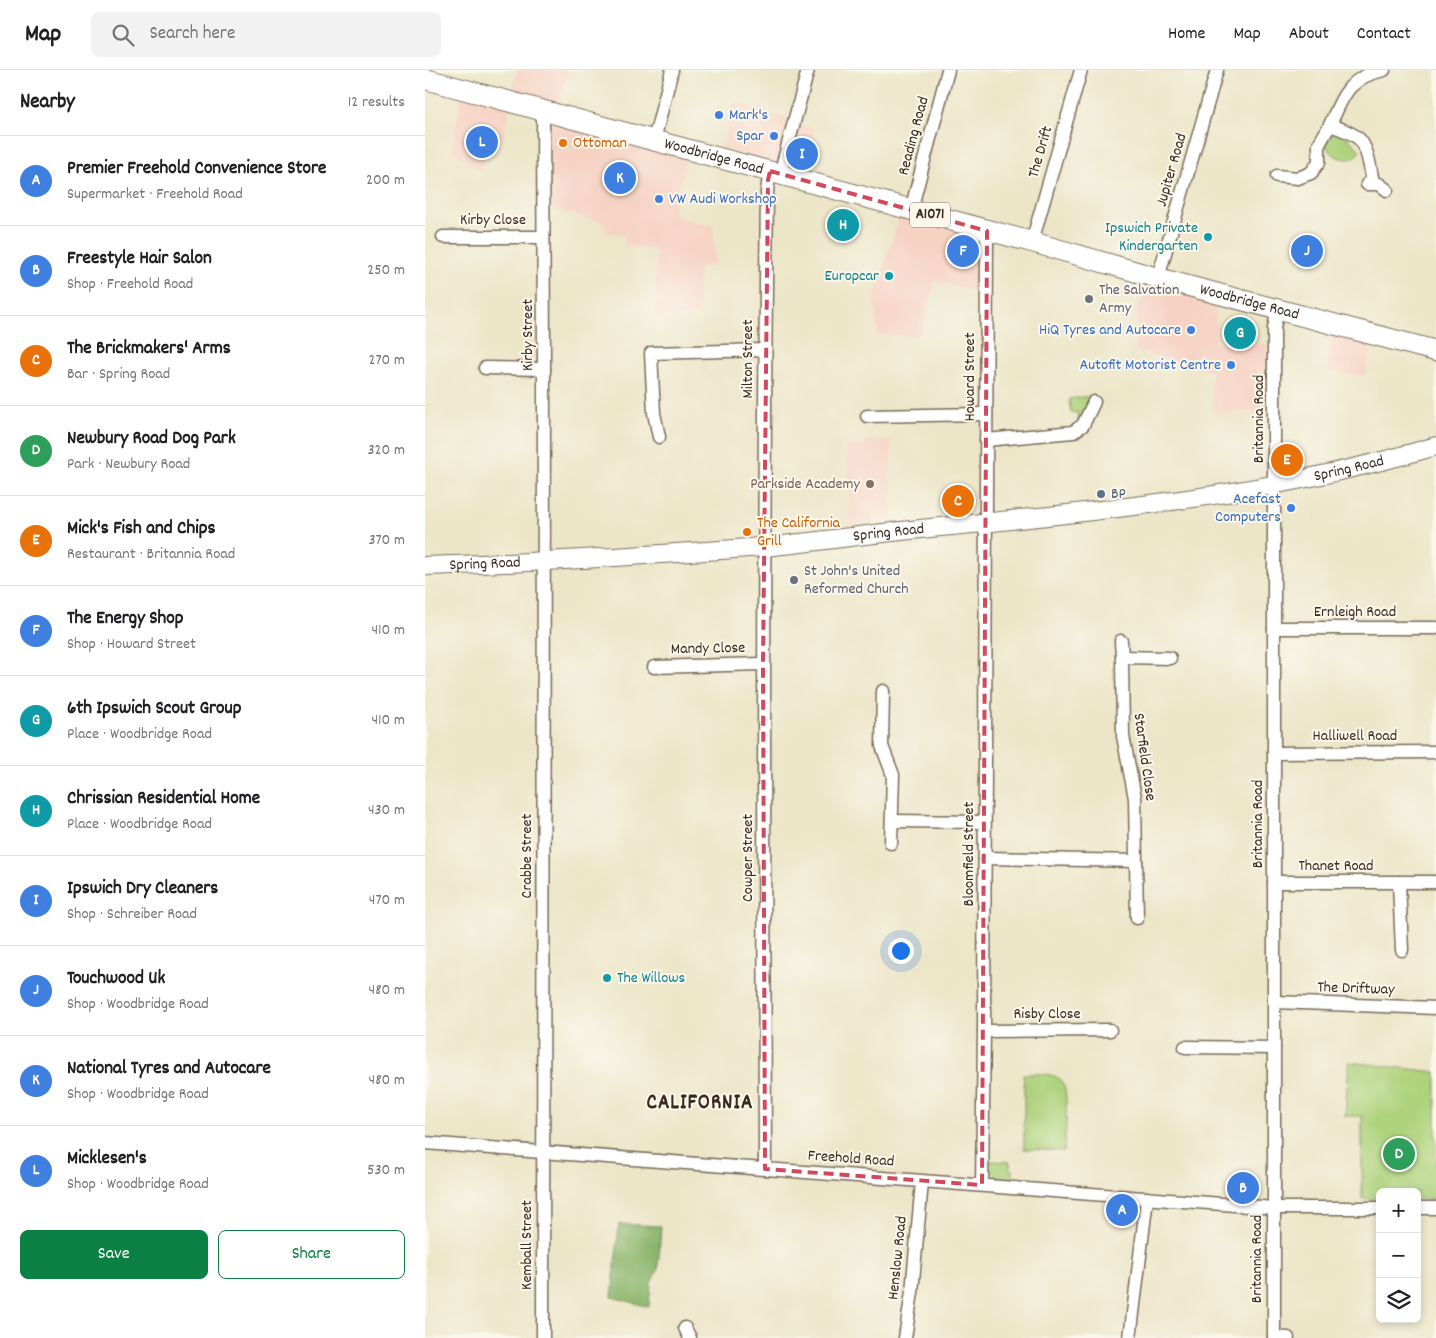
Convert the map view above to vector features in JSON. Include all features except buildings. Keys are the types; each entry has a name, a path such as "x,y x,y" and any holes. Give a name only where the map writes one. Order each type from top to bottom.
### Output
{"main road":[{"name":"Woodbridge Road","path":"425,79 1032,242 1158,278 1436,350"}],"street":[{"path":"654,140 672,70"},
{"name":"Milton Street","path":"765,546 764,350 767,191 775,173 808,70"},
{"name":"Reading Road","path":"911,210 948,70"},
{"name":"The Drift","path":"1032,242 1081,70"},
{"name":"Jupiter Road","path":"1158,278 1217,70"},
{"path":"1277,176 1298,178 1311,173 1319,162 1319,144 1330,125 1343,95 1349,87 1364,76 1384,70"},
{"name":"Kirby Street","path":"543,110 544,560"},
{"path":"1330,125 1353,135 1362,143 1369,164 1369,184 1379,184 1387,190"},
{"name":"Howard Street","path":"985,523 987,231"},
{"name":"Kirby Close","path":"443,237 543,236"},
{"name":"Britannia Road","path":"1274,1338 1274,328 1278,310"},
{"path":"659,437 654,413 651,353 764,350"},
{"path":"485,368 544,369"},
{"path":"986,440 1073,432 1083,425 1094,402"},
{"path":"867,416 986,414"},
{"name":"Spring Road","path":"425,566 765,546 1131,507 1275,485 1359,468 1436,446"},
{"name":"Bloomfield Street","path":"982,1186 985,1031 985,523"},
{"name":"Cowper Street","path":"765,546 763,664 765,1169"},
{"name":"Crabbe Street","path":"543,1152 544,560"},
{"name":"Ernleigh Road","path":"1273,628 1436,628"},
{"name":"Starfield Close","path":"1121,641 1123,736 1135,798 1137,918"},
{"path":"1122,658 1170,658"},
{"name":"Mandy Close","path":"654,666 763,664"},
{"path":"883,691 882,746 893,775 891,843"},
{"name":"Halliwell Road","path":"1275,753 1436,752"},
{"path":"892,821 984,822"},
{"path":"985,858 1136,861"},
{"name":"Thanet Road","path":"1274,882 1436,882"},
{"path":"1399,882 1402,950"},
{"name":"The Driftway","path":"1274,1002 1436,1008"},
{"name":"Risby Close","path":"985,1031 1110,1030"},
{"path":"1185,1047 1274,1048"},
{"name":"Freehold Road","path":"425,1143 1274,1208 1376,1208"},
{"name":"Kemball Street","path":"543,1152 543,1338"},
{"name":"Henslow Road","path":"905,1338 912,1292 922,1182"},
{"path":"1129,1338 1147,1198"},
{"path":"1421,1208 1436,1208"},
{"path":"1274,1338 1288,1338"}],"highlighted area":[{"path":"770,171 987,231 982,1185 765,1169 763,664 768,180"}],"shaded area":[{"path":"517,70 568,70 557,114 512,102 503,140 489,137 481,172 452,150 463,89 509,101"},
{"path":"734,102 786,118 786,121 815,129 803,171 722,149"},
{"path":"550,123 688,154 672,216 713,226 715,266 699,266 697,315 655,316 656,250 623,245 625,235 604,232 605,223 551,209"},
{"path":"899,217 977,236 977,292 935,281 919,336 877,334 875,294"},
{"path":"1150,276 1217,294 1215,344 1267,344 1268,411 1213,413 1211,371 1135,350 1137,307 1149,287"},
{"path":"1333,330 1372,341 1365,376 1325,371"},
{"name":"Parkside Academy","path":"867,440 890,440 892,522 850,526 847,446 866,446"}],"green space":[{"path":"1336,133 1349,140 1360,151 1355,158 1346,159 1339,157 1327,147 1329,138"},
{"path":"1091,396 1078,421 1077,412 1071,413 1069,399"},
{"path":"1349,1062 1436,1072 1436,1199 1421,1199 1421,1188 1376,1188 1376,1199 1362,1199 1362,1116 1345,1116"},
{"path":"1023,1074 1043,1074 1057,1077 1064,1085 1066,1114 1064,1151 1024,1149"},
{"path":"989,1161 1010,1162 1010,1170 1013,1170 1013,1179 997,1178 987,1164"},
{"path":"619,1224 661,1226 658,1270 651,1283 649,1307 612,1297"}],"place":[{"name":"Mark's","path":"719,115"},
{"name":"Spar","path":"774,136"},
{"name":"Micklesen's","path":"482,142"},
{"name":"Ottoman","path":"563,143"},
{"name":"Ipswich Dry Cleaners","path":"802,154"},
{"name":"National Tyres and Autocare","path":"620,178"},
{"name":"VW Audi Workshop","path":"659,199"},
{"name":"Chrissian Residential Home","path":"843,225"},
{"name":"Ipswich Private Kindergarten","path":"1208,237"},
{"name":"The Energy Shop","path":"963,251"},
{"name":"Touchwood Uk","path":"1307,251"},
{"name":"Europcar","path":"889,276"},
{"name":"The Salvation Army","path":"1089,299"},
{"name":"HiQ Tyres and Autocare","path":"1191,330"},
{"name":"6th Ipswich Scout Group","path":"1240,333"},
{"name":"Autofit Motorist Centre","path":"1231,365"},
{"name":"Mick's Fish and Chips","path":"1287,460"},
{"name":"Parkside Academy","path":"870,484"},
{"name":"BP","path":"1101,494"},
{"name":"The Brickmakers' Arms","path":"958,501"},
{"name":"Acefast Computers","path":"1291,508"},
{"name":"The California Grill","path":"747,532"},
{"name":"St John's United Reformed Church","path":"794,580"},
{"name":"The Willows","path":"607,978"},
{"name":"Newbury Road Dog Park","path":"1399,1154"},
{"name":"Freestyle Hair Salon","path":"1243,1188"},
{"name":"Premier Freehold Convenience Store","path":"1122,1210"}],"district":[{"name":"CALIFORNIA","path":"700,1104"}]}
